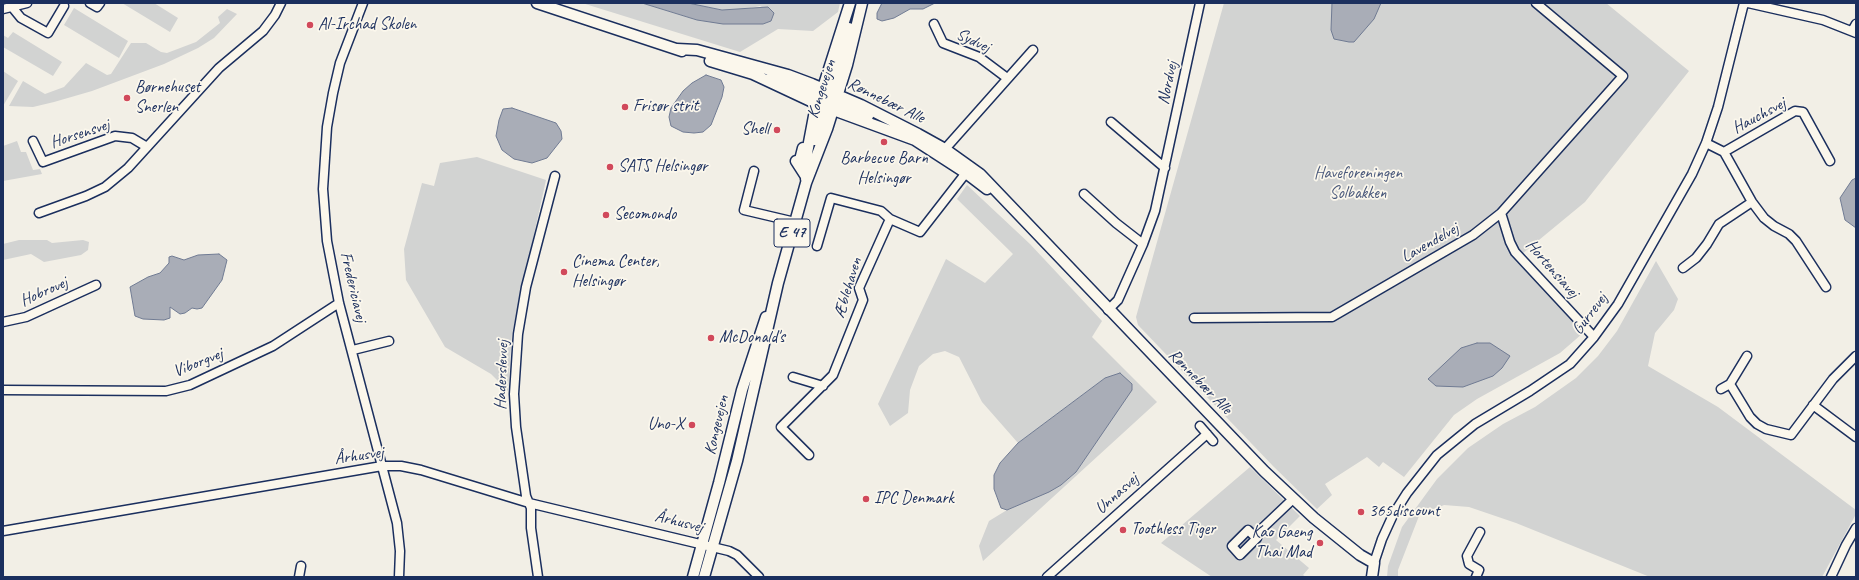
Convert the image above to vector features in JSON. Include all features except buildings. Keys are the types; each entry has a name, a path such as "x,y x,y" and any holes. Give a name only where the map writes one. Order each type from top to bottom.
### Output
{"main road":[{"name":"Rønnebær Alle","path":"541,3 677,49 688,55 753,74 828,100 918,134 945,149 968,170"},
{"name":"Kongevejen","path":"693,577 719,484 742,390 778,283 796,222 806,179 828,100 850,3"},
{"path":"828,100 855,3"},
{"name":"Kongevejen","path":"806,179 807,153 814,116 828,100 852,46 862,3"},
{"name":"Rønnebær Alle","path":"677,49 697,50 788,75 828,100 915,140 986,180 1108,310 1293,499 1344,543 1374,563"},
{"name":"Kongevejen","path":"704,577 737,461 778,283"},
{"name":"Gurrevej","path":"1372,577 1374,563"}],"street":[{"path":"3,9 27,3"},
{"path":"90,3 97,7 100,3"},
{"path":"39,213 86,196 105,187 128,168 219,68 263,31 275,15 281,3"},
{"name":"Fredericiavej","path":"363,3 340,63 327,127 324,196 327,240 339,303 353,350 397,523 400,552 399,577"},
{"name":"Nordvej","path":"1108,310 1118,300 1143,244 1155,211 1200,3"},
{"name":"Lavendelvej","path":"1194,318 1332,317 1473,235 1501,212 1622,76 1536,3"},
{"name":"Gurrevej","path":"1374,563 1382,539 1393,515 1407,493 1437,455 1475,424 1530,391 1570,364 1594,337 1618,304 1692,174 1706,143 1718,107 1744,3"},
{"path":"1748,3 1823,20 1854,32 1856,24"},
{"path":"12,7 21,18 48,33 64,6"},
{"name":"Sydvej","path":"934,24 942,43 979,57 1007,78"},
{"path":"945,149 1033,50"},
{"name":"Hauchsvej","path":"1724,152 1795,111 1803,112 1830,161"},
{"path":"1111,122 1165,168"},
{"name":"Horsensvej","path":"33,141 43,162 115,136 132,138 147,147"},
{"path":"1706,143 1724,152 1752,202 1764,218 1774,226 1789,234 1796,241 1826,287"},
{"path":"817,246 830,198 881,211 890,219 920,232 968,170"},
{"path":"754,171 744,210 796,222"},
{"name":"Haderslevvej","path":"538,577 529,503 526,496 516,427 514,394 518,334 526,287 555,176"},
{"path":"1084,194 1116,223 1143,244"},
{"path":"1683,268 1696,258 1707,244 1719,224 1752,202"},
{"name":"Hortensiavej","path":"1501,212 1510,242 1515,252 1594,337"},
{"name":"Æblehaven","path":"809,455 781,427 833,375 863,300 859,288 890,219"},
{"name":"Hobrovej","path":"3,322 26,317 96,285"},
{"name":"Viborgvej","path":"3,390 166,391 190,385 273,346 339,303"},
{"path":"353,350 389,341"},
{"path":"1721,389 1730,384 1747,356"},
{"path":"1730,384 1750,417 1757,424 1766,429 1791,435 1833,379 1856,356"},
{"path":"794,377 823,386"},
{"path":"1813,405 1856,438"},
{"path":"1200,426 1213,441"},
{"name":"Unnasvej","path":"1047,577 1207,434"},
{"name":"Århusvej","path":"3,531 382,466 401,466 421,470 529,503 714,546 734,553 759,577"},
{"path":"1254,536 1293,499"},
{"path":"1832,577 1846,545 1856,528"},
{"path":"1476,577 1479,570 1469,564 1467,556 1480,532"},
{"path":"299,577 301,566"}],"green space":[{"path":"122,3 154,3 178,18 170,32"},
{"path":"582,3 642,3 697,20 763,24 771,21 773,13 760,6 742,10 722,10 688,3 840,3 838,12 813,31 778,29 740,52"},
{"name":"Haveforeningen Solbakken","path":"1224,3 1606,3 1689,71 1585,202 1522,254 1590,327 1560,353 1477,399 1454,415 1404,477 1383,462 1379,467 1367,457 1325,484 1332,495 1317,509 1273,466 1138,325 1136,317"},
{"path":"74,8 128,41 119,58 64,25"},
{"path":"227,9 237,14 214,38 198,48 164,64 92,91 54,102 33,107 9,106 23,81 45,94 64,87 86,63 107,75 111,74 131,43 146,43 161,52 167,53 196,42 220,23 218,17"},
{"path":"13,32 62,62 53,76 3,47 3,35 8,38"},
{"path":"3,71 18,81 3,106"},
{"path":"17,141 21,152 26,152 33,170 40,169 42,174 3,181 3,146"},
{"path":"477,157 546,180 512,334 508,391 491,374 445,347 406,280 404,249 422,183 434,186 440,163"},
{"path":"967,185 1030,244 1102,321 1092,337 1157,402 983,561 979,546 989,521 1007,510 1061,485 1076,472 1098,438 1105,378 1018,443 982,402 959,357 945,351 933,354 919,366 910,390 908,413 890,426 878,404 946,259 985,283 1013,254 957,199"},
{"path":"19,240 47,240 52,243 83,240 89,242 88,250 81,255 44,262 31,254 3,260 3,244"},
{"path":"1656,261 1678,299 1674,310 1655,333 1648,366 1718,407 1856,510 1856,514 1822,577 1650,577 1516,523 1469,507 1444,505 1419,516 1398,570 1398,577 1387,577 1388,566 1402,527 1437,479 1468,448 1503,424 1535,407 1576,378 1598,356 1617,331"},
{"path":"1250,467 1300,516 1276,540 1309,568 1303,575 1306,577 1212,577 1161,543"}],"shaded area":[{"path":"642,3 688,3 722,10 768,7 774,13 771,21 763,24 723,24 697,20"},
{"path":"882,3 935,3 923,9 910,9 894,18 882,21 877,19 877,13"},
{"path":"1332,3 1381,3 1374,19 1354,42 1349,42 1334,39 1331,30"},
{"path":"706,75 721,80 724,87 722,97 711,125 703,132 694,133 683,132 671,126 669,117 671,108 683,91 692,83"},
{"path":"512,108 556,123 561,131 562,139 547,158 532,163 514,159 502,150 496,136 499,120 503,109"},
{"path":"1856,178 1856,228 1845,220 1840,198 1852,180"},
{"path":"219,254 227,260 222,280 202,308 192,308 185,313 180,314 170,307 170,318 164,320 143,319 135,316 130,287 148,277 160,273 169,263 169,257 172,256 184,260 198,255"},
{"path":"1477,343 1490,343 1510,356 1502,368 1493,376 1463,387 1436,386 1428,379 1461,348"},
{"path":"1120,373 1132,384 1132,390 1076,472 1061,485 1049,492 1007,510 1001,508 994,489 994,475 1000,463 1018,443 1105,378"}],"place":[{"name":"Al-Irchad Skolen","path":"310,25"},
{"name":"Børnehuset Snerlen","path":"127,98"},
{"name":"Frisør strit","path":"625,107"},
{"name":"Shell","path":"777,130"},
{"name":"Barbecue Barn Helsingør","path":"884,142"},
{"name":"SATS Helsingør","path":"610,167"},
{"name":"Secomondo","path":"606,215"},
{"name":"Cinema Center, Helsingør","path":"564,272"},
{"name":"McDonald's","path":"711,338"},
{"name":"Uno-X","path":"692,425"},
{"name":"IPC Denmark","path":"866,499"},
{"name":"365discount","path":"1361,512"},
{"name":"Toothless Tiger","path":"1123,530"},
{"name":"Kao Gaeng Thai Mad","path":"1320,543"}]}
